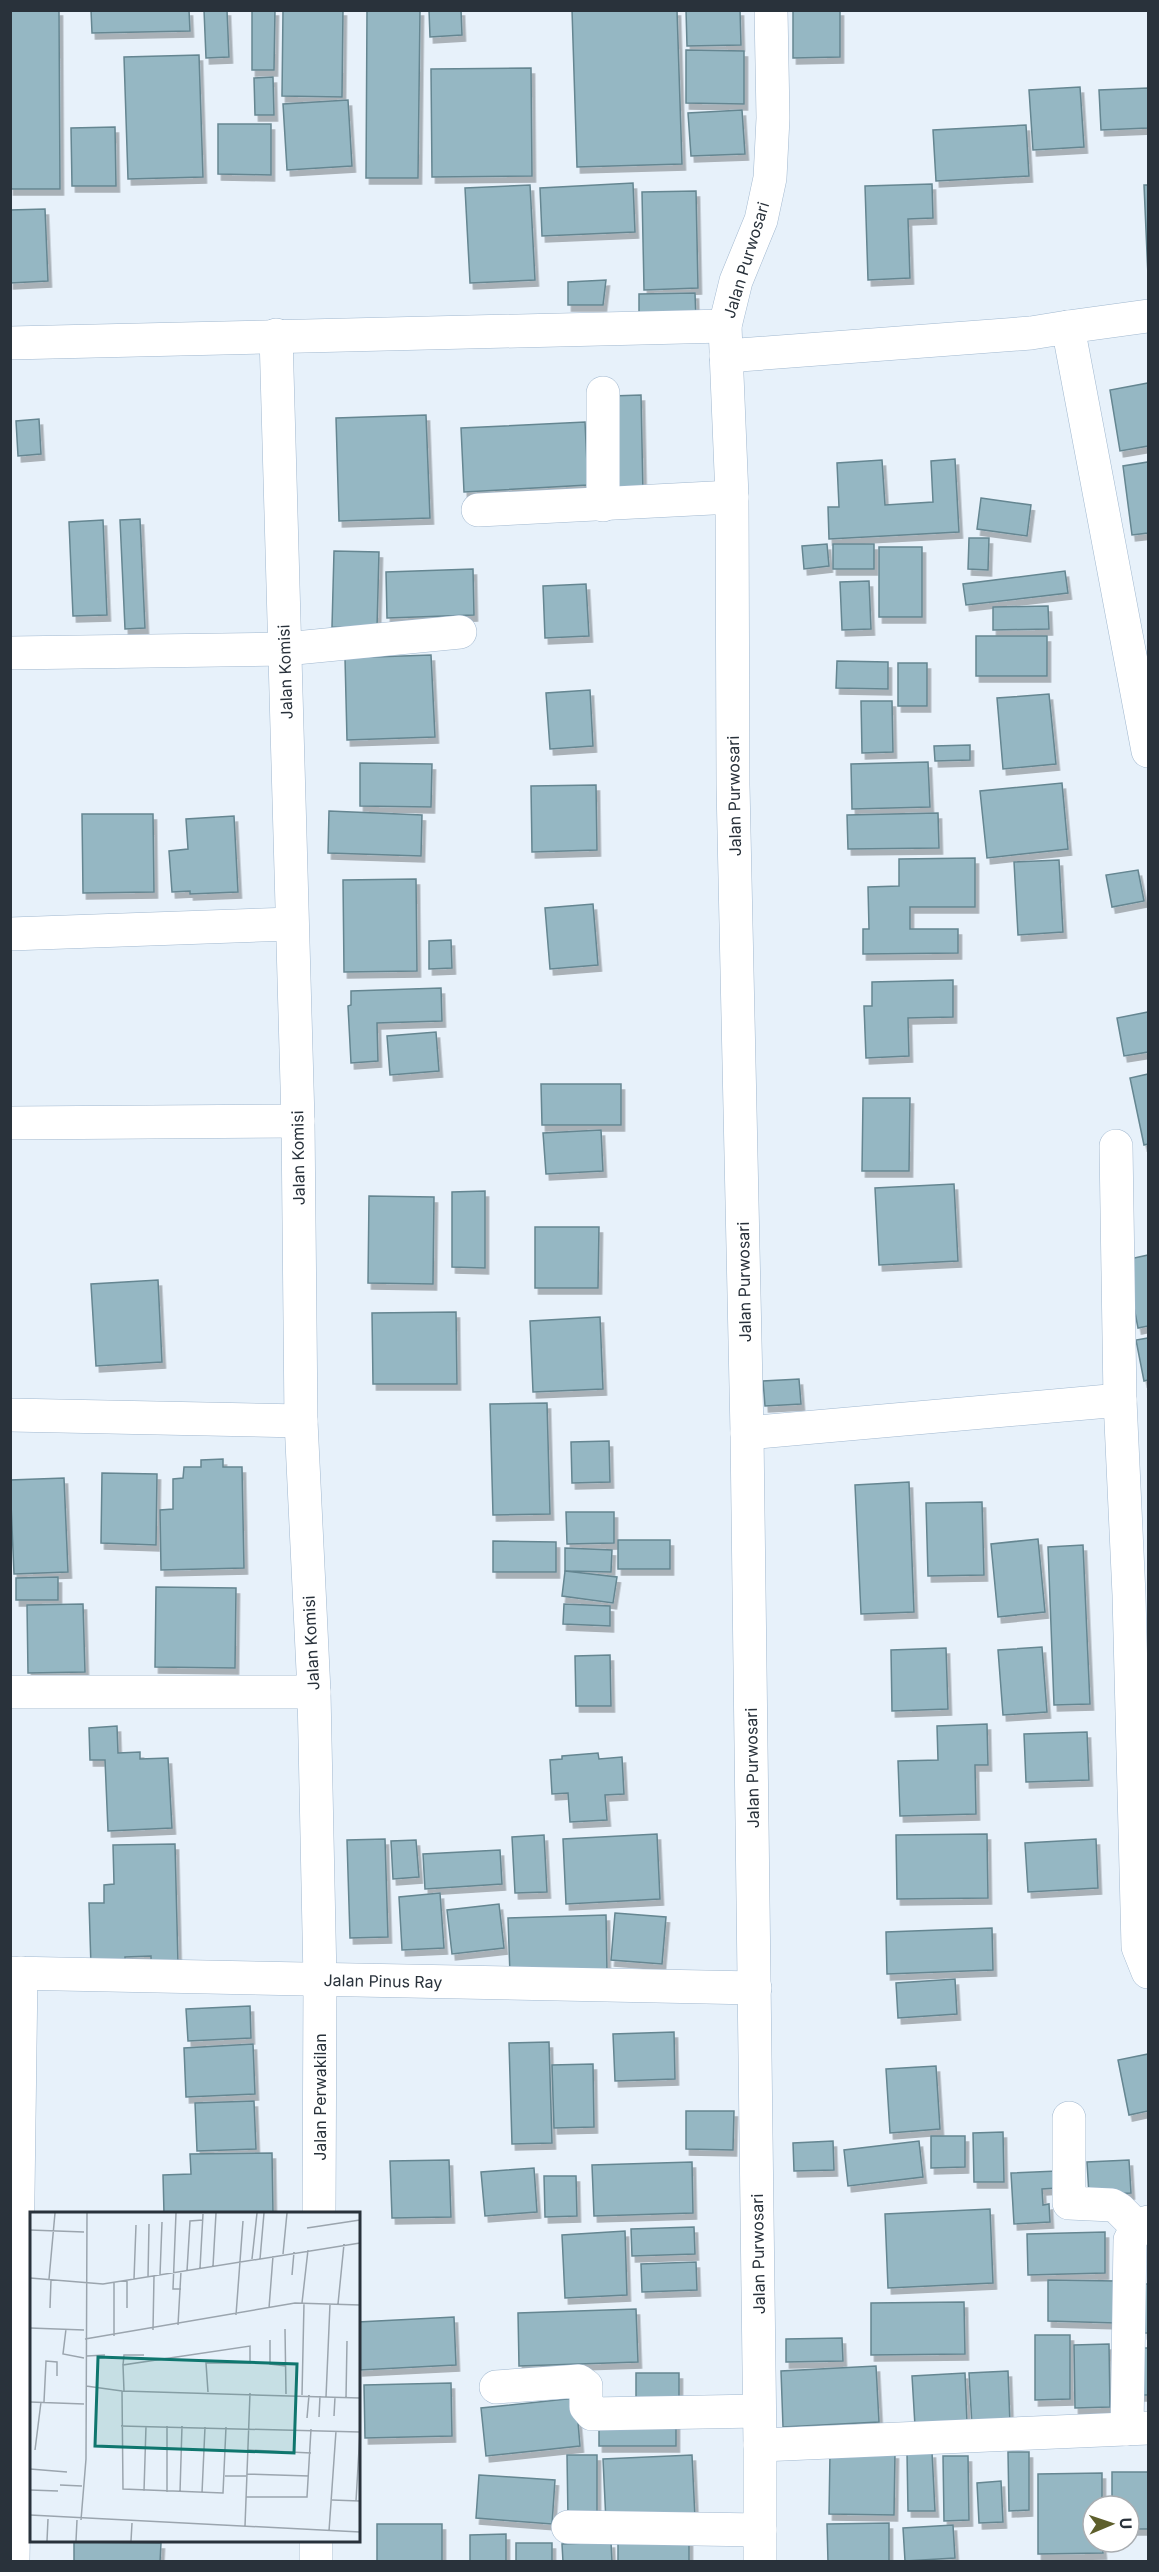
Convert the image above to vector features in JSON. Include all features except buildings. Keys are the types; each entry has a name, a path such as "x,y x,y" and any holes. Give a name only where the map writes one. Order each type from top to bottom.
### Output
{"street":[{"name":"Jalan Purwosari","path":"760,2546 747,1433 733,797 732,497 725,341 736,281 761,220 770,178 773,118 771,10"},
{"path":"10,343 276,335 725,341 1031,333 1149,316"},
{"path":"1068,327 1149,751"},
{"name":"Jalan Komisi","path":"276,335 298,1121 301,1421 314,1692 320,1980"},
{"path":"603,393 603,505"},
{"path":"478,510 732,497"},
{"path":"10,653 285,649 460,632"},
{"path":"10,934 292,924"},
{"path":"10,1123 298,1121"},
{"path":"1116,1146 1120,1400 1139,1594 1138,1947 1149,1972"},
{"path":"747,1433 1120,1400"},
{"path":"10,1415 301,1421"},
{"path":"10,1692 314,1692"},
{"path":"13,2562 16,1973"},
{"name":"Jalan Pinus Ray","path":"16,1973 755,1988"},
{"name":"Jalan Perwakilan","path":"319,2212 320,1980"},
{"path":"760,2445 1138,2429 1130,2240 1143,2225 1112,2205 1069,2203 1070,2118"},
{"path":"495,2387 579,2381 586,2386 586,2407 592,2414 759,2411"},
{"path":"568,2528 760,2546"},
{"path":"316,2542 316,2562"}]}
